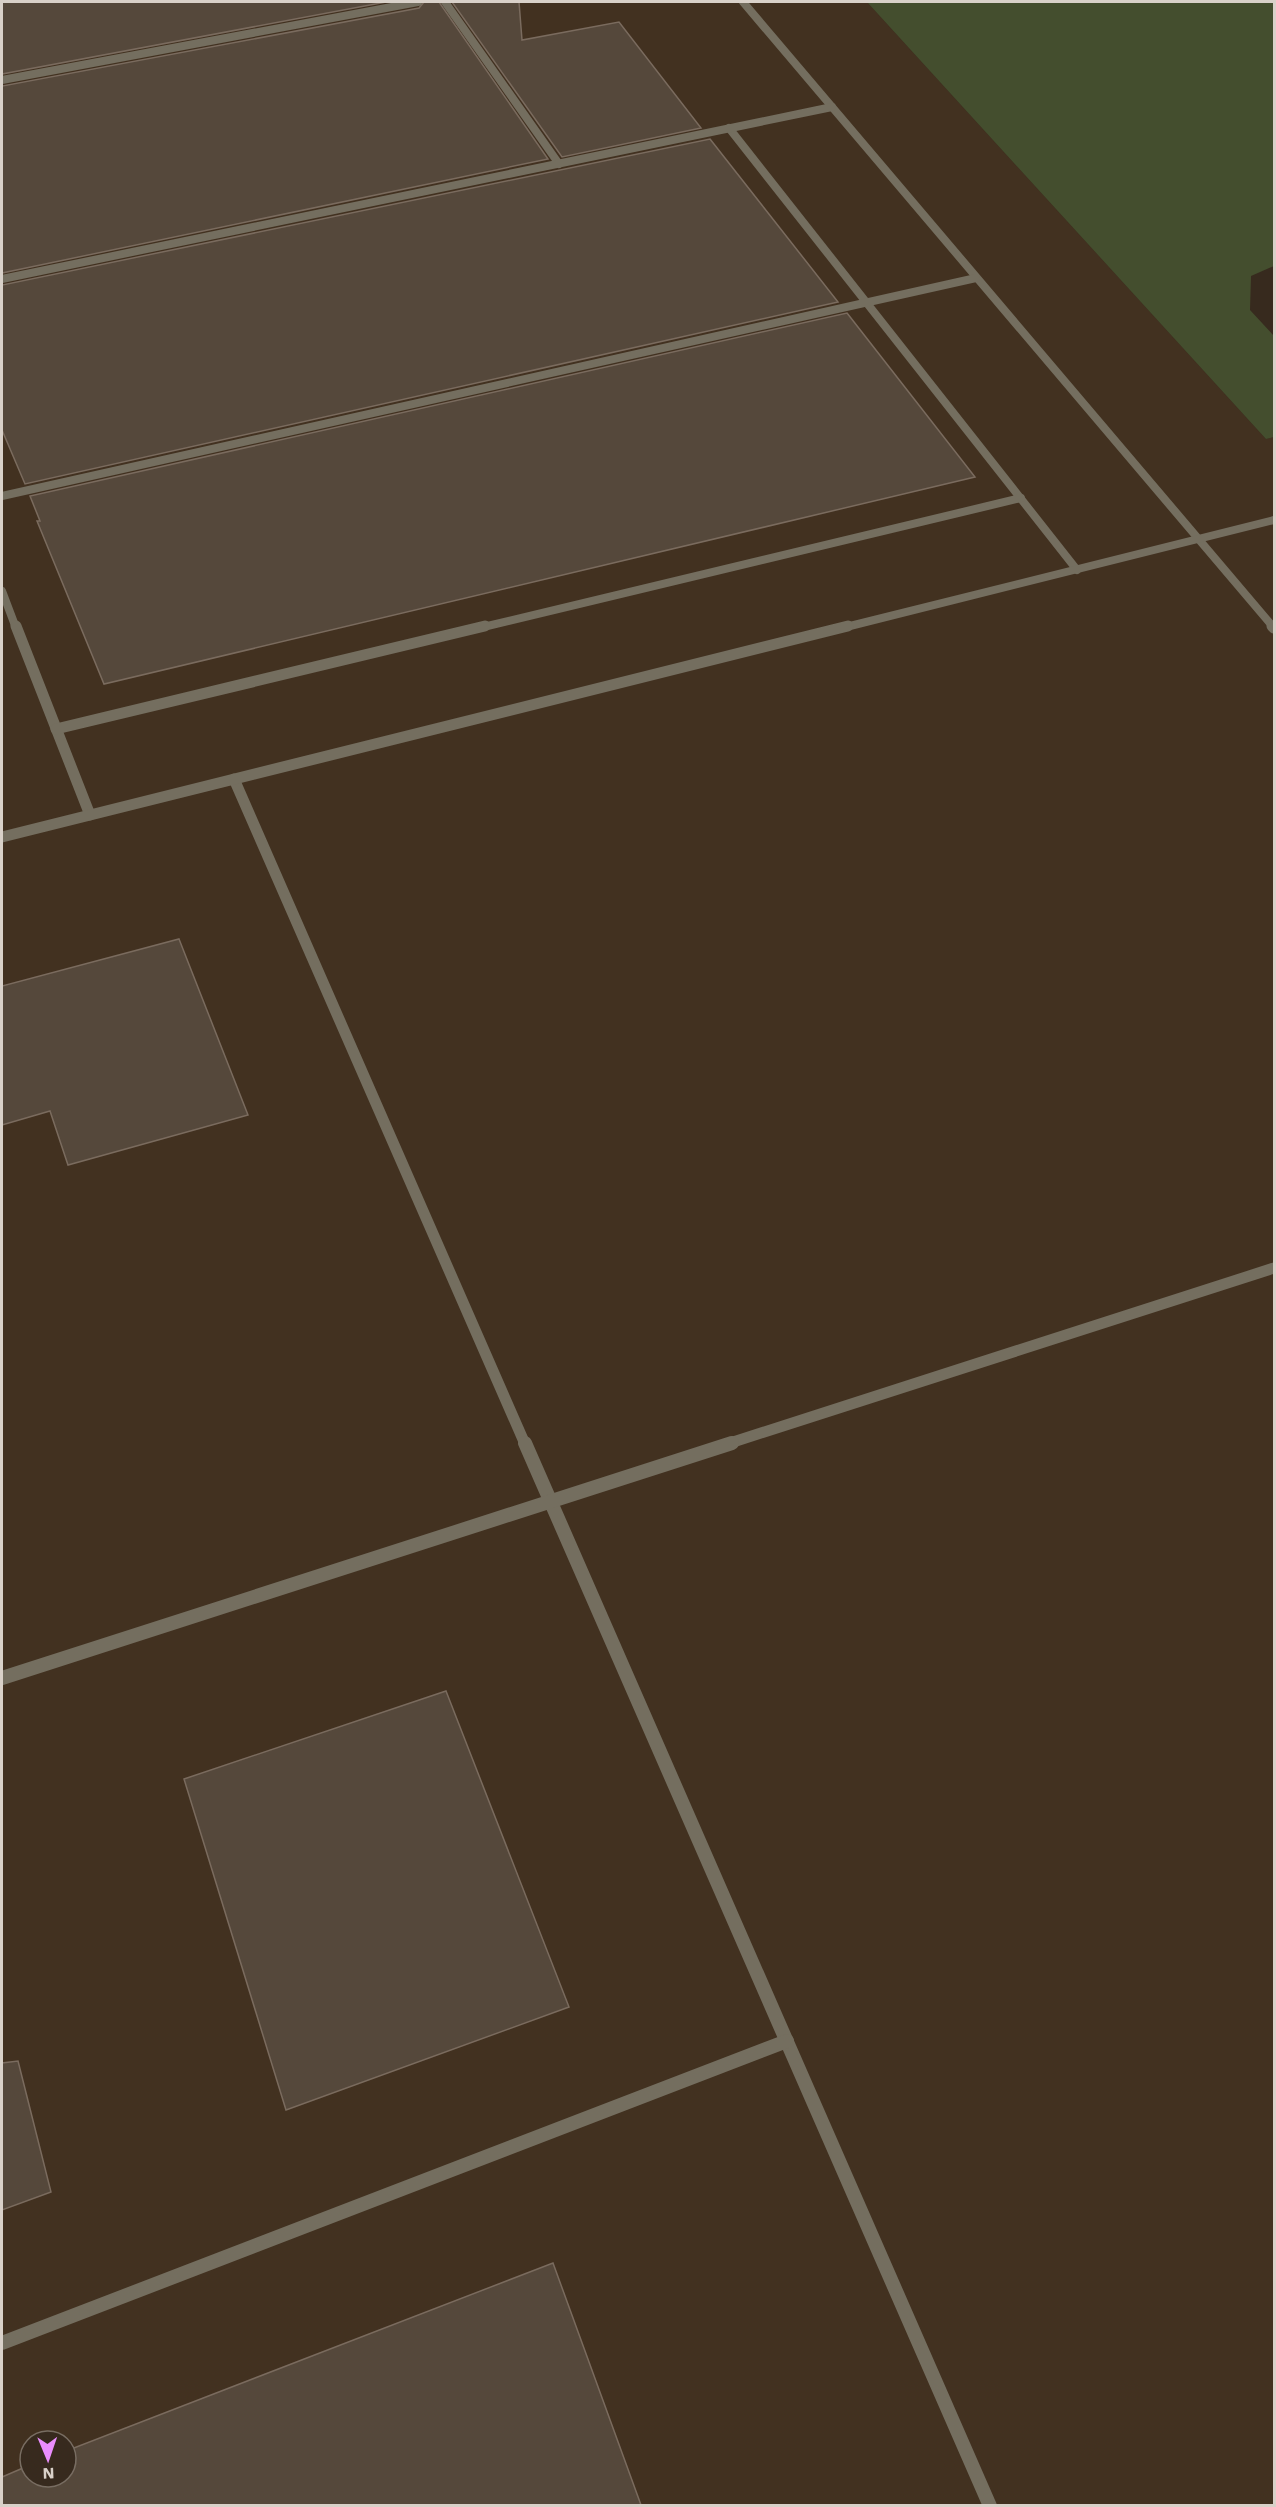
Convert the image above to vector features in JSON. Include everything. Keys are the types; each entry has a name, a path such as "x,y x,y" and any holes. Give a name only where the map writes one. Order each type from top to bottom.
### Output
{"lane":[{"path":"2,80 418,2"},
{"path":"445,2 559,164"},
{"path":"742,2 1275,628"},
{"path":"2,279 832,107"},
{"path":"729,128 1077,570"},
{"path":"2,496 976,278"},
{"path":"56,729 1021,498"},
{"path":"2,837 1275,520"},
{"path":"2,591 90,816"},
{"path":"234,779 990,2505"},
{"path":"2,1678 1275,1268"},
{"path":"2,2343 788,2042"}],"shaded area":[{"path":"2,2 867,2 1266,439 1274,437 1274,2505 2,2506"}],"green space":[{"path":"867,2 1274,2 1274,266 1251,276 1250,310 1274,336 1274,437 1266,439"}],"building":[{"path":"2,2 386,2 2,74"},
{"path":"424,2 439,2 548,159 2,273 2,86 419,8"},
{"path":"452,2 519,2 522,40 619,22 701,128 562,157"},
{"path":"710,139 838,302 25,484 2,430 2,285"},
{"path":"847,313 975,477 104,684 37,521 40,521 30,496"},
{"path":"179,939 248,1115 68,1165 50,1111 2,1125 2,986"},
{"path":"446,1691 569,2007 286,2110 184,1779"},
{"path":"18,2061 51,2192 2,2210 2,2063"},
{"path":"553,2263 641,2505 2,2505 2,2477 18,2470 18,2489 78,2489 78,2446"}]}
